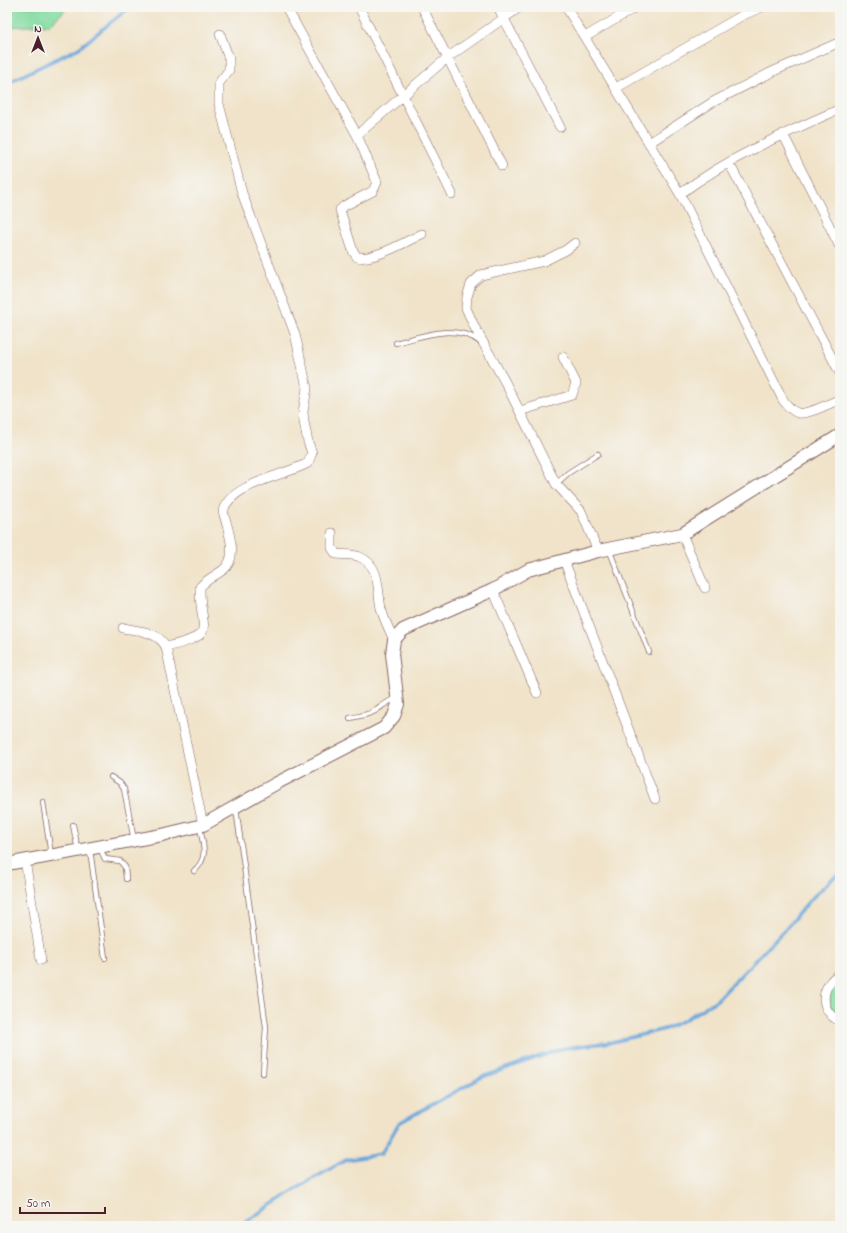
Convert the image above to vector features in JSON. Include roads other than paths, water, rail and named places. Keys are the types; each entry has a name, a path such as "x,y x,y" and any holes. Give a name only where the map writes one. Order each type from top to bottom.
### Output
{"street":[{"path":"286,7 357,135 377,182 373,191 348,203 340,210 353,251 357,257 363,258 377,254 422,234"},
{"path":"359,7 452,194"},
{"path":"422,7 502,166"},
{"path":"498,7 560,126"},
{"path":"357,135 447,58 520,7"},
{"path":"566,7 680,194 783,400 792,410 798,413 840,399"},
{"path":"584,37 636,7"},
{"path":"616,88 743,16 762,7"},
{"path":"166,646 191,641 200,635 205,626 200,587 207,580 224,570 230,563 232,555 222,510 224,504 260,481 308,463 312,453 308,442 303,412 307,388 295,334 242,193 219,104 219,84 229,70 229,59 220,34"},
{"path":"649,143 713,102 774,71 840,42"},
{"path":"680,194 694,183 783,134 840,110"},
{"path":"783,134 840,247"},
{"path":"729,163 840,373"},
{"path":"575,243 562,252 544,261 481,276 471,284 467,297 466,308 556,484 581,511 603,550"},
{"path":"520,411 572,395 576,389 576,383 564,357"},
{"path":"7,864 134,840 201,825 384,728 394,716 397,698 392,654 394,640 402,630 493,590 528,570 603,550 682,534 840,435"},
{"path":"332,533 332,548 336,554 360,556 369,562 375,570 385,622 394,640"},
{"path":"682,534 705,588"},
{"path":"564,560 655,799"},
{"path":"493,590 536,693"},
{"path":"123,628 159,637 166,646 201,825"},
{"path":"25,860 41,960"},
{"path":"840,974 827,985 824,997 826,1010 840,1021"}],"lane":[{"path":"396,343 434,333 452,332 475,338 485,345"},
{"path":"556,484 568,473 598,454"},
{"path":"603,550 649,652"},
{"path":"350,718 365,715 377,710 388,701 397,698"},
{"path":"111,777 120,783 124,790 134,840"},
{"path":"42,802 51,855"},
{"path":"236,806 266,1027 263,1073"},
{"path":"73,825 89,848 105,859 120,861 125,867 126,879"},
{"path":"194,871 202,864 204,856 201,825"},
{"path":"89,848 105,958"}],"waterway":[{"path":"7,83 79,48 130,7"},
{"path":"239,1226 309,1181 346,1160 381,1154 399,1123 482,1077 564,1048 612,1042 665,1029 684,1020 717,1000 786,928 811,899 833,878 840,874"}]}
